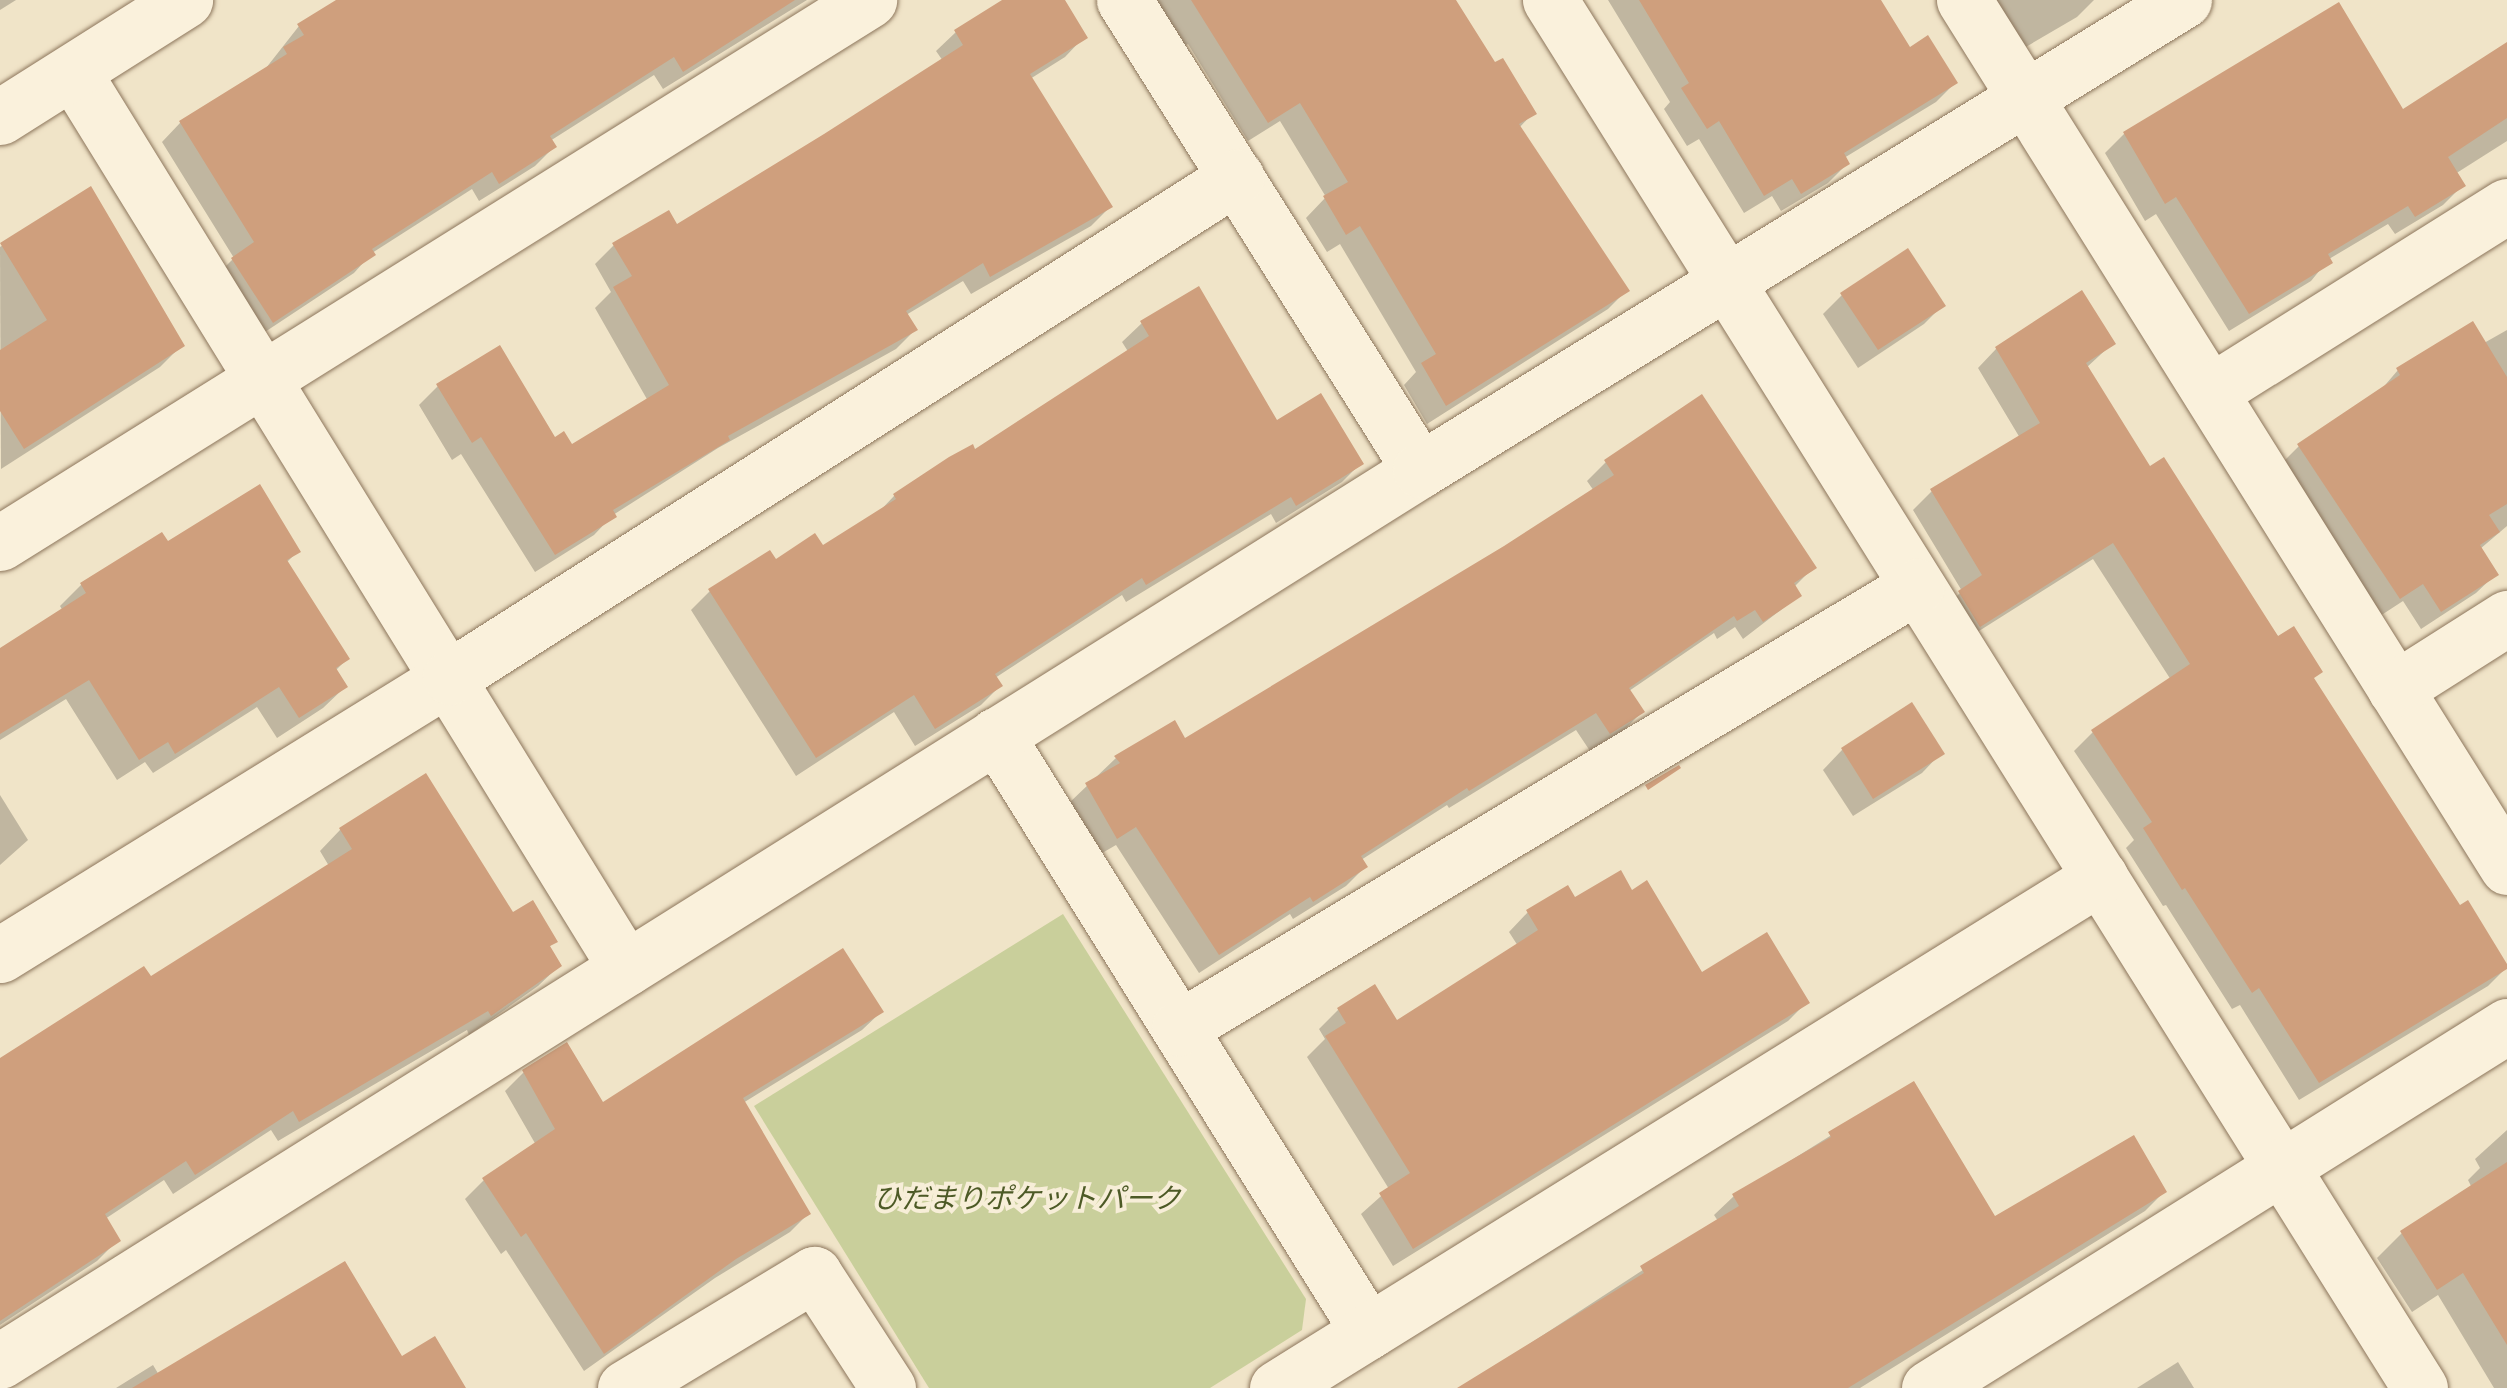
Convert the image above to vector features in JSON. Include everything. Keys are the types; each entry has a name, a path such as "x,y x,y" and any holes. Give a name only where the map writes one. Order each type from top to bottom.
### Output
{"street":[{"path":"0,118 185,0"},
{"path":"0,543 264,382 869,0"},
{"path":"1124,0 1420,470"},
{"path":"1550,0 2420,1388"},
{"path":"1964,0 2507,867"},
{"path":"0,1361 1420,470 2184,0"},
{"path":"73,72 450,676 626,968"},
{"path":"0,955 450,676 1236,177"},
{"path":"2210,392 2507,206"},
{"path":"1179,1028 1917,586"},
{"path":"2395,689 2507,618"},
{"path":"996,735 1368,1331"},
{"path":"1277,1388 2100,877"},
{"path":"1929,1388 2507,1026"},
{"path":"626,1388 814,1274 888,1388"}],"green space":[{"name":"ひだまりポケットパーク","path":"1063,914 1306,1299 1302,1330 1210,1388 929,1388 754,1106"}],"building":[{"path":"336,0 795,0 683,72 674,57 550,136 557,147 499,184 492,172 372,249 376,255 273,323 231,258 254,242 179,121 287,54 283,47 304,35 297,24"},
{"path":"1002,0 1065,0 1088,38 1030,74 1113,207 990,277 983,263 906,311 918,330 728,436 730,440 613,510 617,517 555,555 481,437 472,443 436,384 500,345 555,437 564,431 572,444 669,385 613,287 632,276 612,243 669,210 677,224 824,134 963,45 954,30"},
{"path":"1191,0 1456,0 1495,62 1503,58 1537,114 1519,124 1630,291 1446,406 1421,363 1436,354 1360,226 1346,235 1323,196 1348,182 1300,103 1268,123"},
{"path":"1639,0 1881,0 1910,47 1928,35 1958,83 1844,153 1850,164 1801,194 1792,179 1764,196 1719,121 1707,129 1681,88 1689,83"},
{"path":"2339,2 2403,109 2507,42 2507,118 2448,157 2466,186 2415,217 2408,206 2328,254 2333,263 2249,314 2176,197 2165,204 2123,132"},
{"path":"91,186 185,346 24,449 0,411 0,350 47,320 0,243"},
{"path":"1908,248 1946,306 1878,350 1840,293"},
{"path":"1199,286 1277,420 1321,393 1364,464 1296,506 1291,497 1146,585 1142,578 995,674 1003,686 935,729 914,695 816,758 708,589 770,550 776,559 815,533 823,545 896,499 893,494 949,457 973,444 975,449 1149,336 1140,321"},
{"path":"2082,290 2116,344 2086,363 2150,466 2164,457 2278,636 2294,626 2323,672 2314,678 2460,905 2468,900 2507,964 2507,969 2319,1083 2259,988 2252,993 2185,888 2182,890 2143,828 2152,822 2091,730 2190,664 2113,543 1980,627 1958,591 1982,575 1930,489 2040,423 1995,347"},
{"path":"2473,321 2507,377 2507,504 2489,515 2500,532 2480,545 2499,575 2441,612 2423,584 2400,599 2297,444 2400,375 2396,368"},
{"path":"1702,394 1817,568 1794,583 1802,596 1763,622 1755,610 1737,621 1734,616 1629,688 1645,712 1610,734 1596,713 1361,856 1368,867 1313,902 1310,897 1219,955 1136,827 1117,839 1085,783 1120,763 1114,756 1175,720 1185,738 1504,546 1614,475 1604,460"},
{"path":"260,484 301,552 287,560 350,659 336,668 348,687 299,718 279,687 175,754 168,742 139,760 89,680 0,734 0,648 86,593 80,583 162,532 168,541"},
{"path":"1912,702 1945,754 1873,799 1841,748"},
{"path":"1679,765 1681,768 1648,790 1645,785"},
{"path":"426,773 513,912 533,900 558,942 550,946 562,966 491,1016 488,1011 299,1122 293,1111 195,1175 186,1161 105,1214 121,1241 0,1321 0,1058 144,966 151,976 352,849 339,828"},
{"path":"1621,870 1632,890 1647,880 1702,972 1767,932 1810,1003 1413,1249 1379,1193 1410,1173 1325,1036 1346,1023 1337,1008 1375,984 1397,1020 1538,930 1526,910 1568,885 1575,897"},
{"path":"843,948 884,1012 743,1098 811,1214 736,1259 604,1354 526,1233 521,1237 482,1178 555,1129 522,1070 567,1042 603,1102"},
{"path":"1914,1081 1995,1216 2134,1135 2167,1192 1848,1388 1457,1388 1644,1273 1640,1266 1739,1206 1732,1194 1831,1137 1828,1132"},
{"path":"2507,1162 2507,1345 2463,1273 2437,1290 2400,1231"},
{"path":"345,1261 402,1356 435,1336 466,1388 132,1388"}]}
